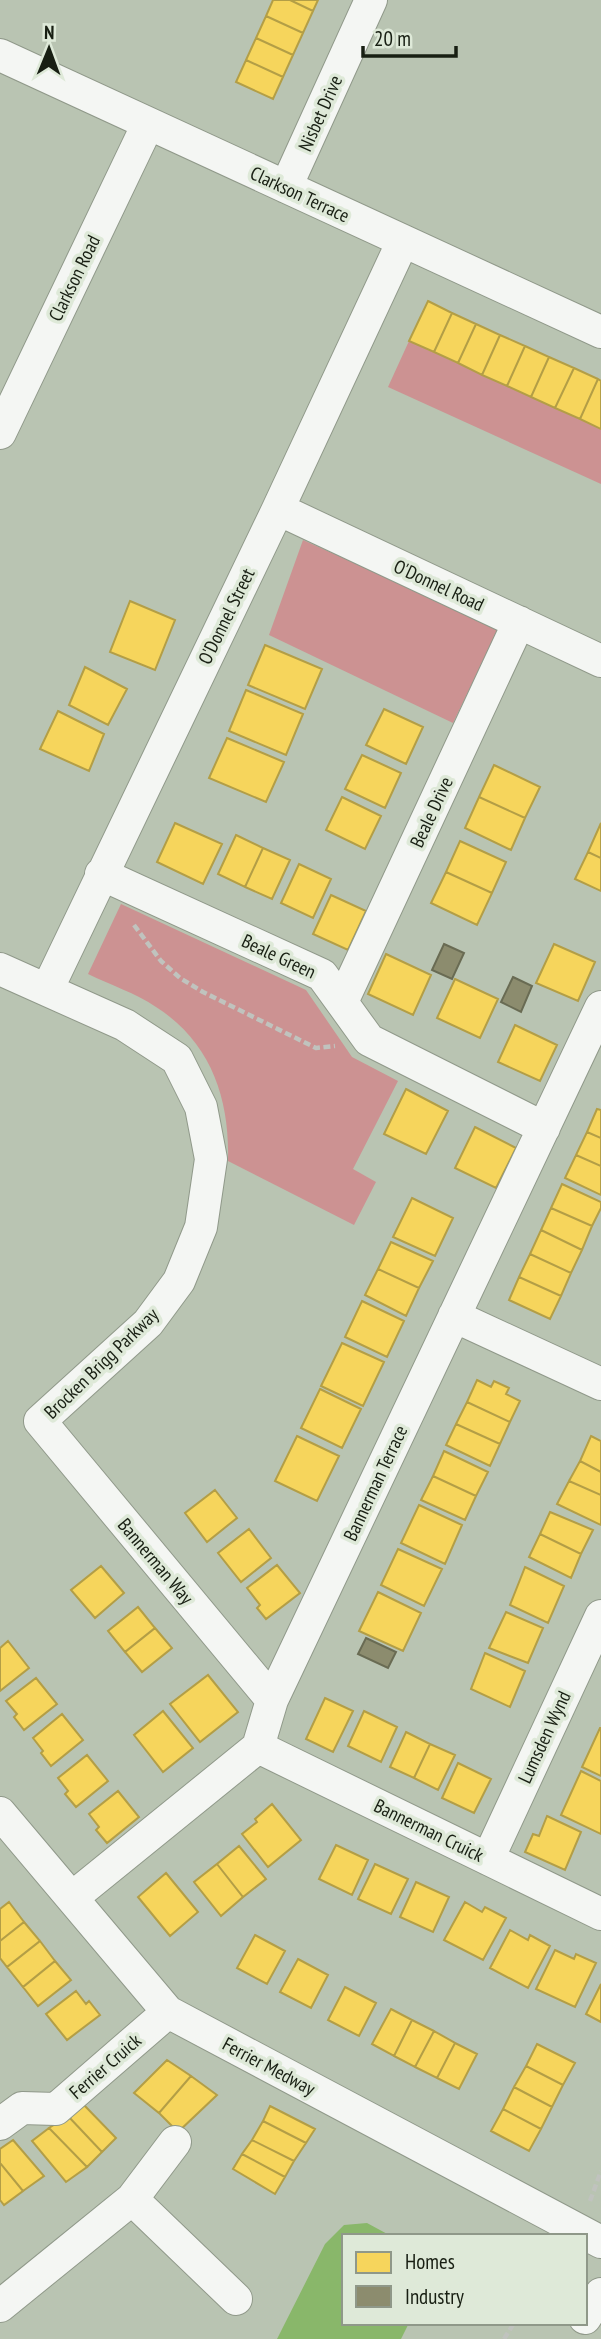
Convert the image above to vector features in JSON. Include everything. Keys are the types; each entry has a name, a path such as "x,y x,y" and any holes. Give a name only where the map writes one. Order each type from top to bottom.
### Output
{"street":[{"name":"Nisbet Drive","path":"286,187 371,0"},
{"name":"Clarkson Terrace","path":"0,55 601,332"},
{"name":"Clarkson Road","path":"0,433 148,124"},
{"name":"O'Donnel Street","path":"47,990 278,509 403,241"},
{"name":"O'Donnel Road","path":"278,509 601,661"},
{"name":"Beale Drive","path":"342,1002 519,622"},
{"name":"Beale Green","path":"101,874 322,975 369,1040 544,1128"},
{"name":"Brocken Brigg Parkway","path":"0,969 125,1025 177,1059 201,1107 211,1159 201,1227 179,1282 148,1323 40,1421"},
{"name":"Bannerman Terrace","path":"258,1747 272,1700 601,1007"},
{"path":"454,1317 601,1384"},
{"name":"Bannerman Way","path":"40,1421 272,1700"},
{"name":"Lumsden Wynd","path":"488,1859 601,1616"},
{"path":"73,1897 258,1747"},
{"name":"Bannerman Cruick","path":"258,1747 601,1914"},
{"name":"Ferrier Medway","path":"0,1812 168,2012 586,2234"},
{"name":"Ferrier Cruick","path":"0,2124 22,2108 56,2109 168,2012"},
{"path":"0,2306 132,2199 175,2142"},
{"path":"132,2199 236,2299"},
{"path":"587,2315 601,2294"}],"path":[{"path":"130,919 160,961 180,978 214,997 316,1048 369,1040"}],"shaded area":[{"path":"409,341 601,429 601,484 388,387"},
{"path":"303,540 499,628 453,723 269,635"},
{"path":"121,904 306,990 352,1057 398,1081 353,1169 376,1182 354,1225 228,1161 228,1138 221,1094 203,1055 191,1037 175,1021 148,1002 88,974"},
{"path":"367,2223 387,2234 342,2234 342,2325 408,2325 401,2339 277,2339 325,2244 344,2225"}],"building: Homes":[{"path":"273,0 290,0 313,11 303,33 266,16"},
{"path":"290,0 318,0 313,11"},
{"path":"266,16 303,33 293,55 256,38"},
{"path":"256,38 293,55 283,77 246,60"},
{"path":"246,60 283,77 273,99 236,82"},
{"path":"428,301 452,313 434,352 409,341"},
{"path":"452,313 476,324 458,363 434,352"},
{"path":"476,324 500,335 482,375 458,363"},
{"path":"500,335 525,346 507,386 482,375"},
{"path":"525,346 549,357 531,397 507,386"},
{"path":"549,357 574,368 555,408 531,397"},
{"path":"574,368 598,379 580,419 555,408"},
{"path":"598,379 601,381 601,429 580,419"},
{"path":"130,601 175,620 155,670 110,652"},
{"path":"265,645 322,669 305,709 248,685"},
{"path":"85,667 127,689 108,725 69,705"},
{"path":"246,690 303,714 286,755 229,731"},
{"path":"384,709 423,727 406,764 366,745"},
{"path":"58,711 104,734 89,771 40,749"},
{"path":"227,738 284,762 266,802 209,778"},
{"path":"362,755 401,773 385,808 345,789"},
{"path":"494,765 540,787 525,818 479,797"},
{"path":"342,797 381,816 365,849 326,830"},
{"path":"479,797 525,818 511,850 465,828"},
{"path":"175,823 222,844 203,884 157,862"},
{"path":"601,823 601,858 588,852"},
{"path":"236,835 263,848 245,887 218,874"},
{"path":"460,841 506,862 492,893 446,872"},
{"path":"263,848 290,860 272,899 245,887"},
{"path":"588,852 601,858 601,891 575,879"},
{"path":"299,864 331,879 313,918 281,903"},
{"path":"446,872 492,893 477,925 431,903"},
{"path":"331,895 366,911 348,950 313,934"},
{"path":"554,944 595,962 578,1001 536,983"},
{"path":"386,954 431,975 413,1015 368,994"},
{"path":"455,979 498,999 480,1038 437,1018"},
{"path":"515,1025 557,1045 540,1081 498,1062"},
{"path":"406,1089 448,1111 426,1154 384,1134"},
{"path":"597,1109 601,1110 601,1138 587,1132"},
{"path":"475,1127 516,1148 496,1188 455,1168"},
{"path":"587,1132 601,1138 601,1166 576,1155"},
{"path":"576,1155 601,1166 601,1195 565,1178"},
{"path":"562,1184 601,1202 601,1208 592,1226 551,1208"},
{"path":"412,1198 453,1218 435,1256 393,1237"},
{"path":"551,1208 592,1226 582,1250 541,1230"},
{"path":"541,1230 582,1250 571,1273 530,1254"},
{"path":"391,1242 433,1261 419,1288 378,1269"},
{"path":"530,1254 571,1273 561,1296 519,1277"},
{"path":"378,1269 419,1288 406,1316 365,1295"},
{"path":"519,1277 561,1296 550,1319 509,1300"},
{"path":"362,1301 404,1321 387,1357 345,1337"},
{"path":"342,1343 384,1362 363,1406 321,1386"},
{"path":"477,1380 491,1387 494,1381 509,1388 506,1394 520,1401 510,1422 467,1402"},
{"path":"320,1389 361,1409 342,1448 301,1428"},
{"path":"467,1402 510,1422 500,1444 456,1424"},
{"path":"456,1424 500,1444 490,1466 446,1445"},
{"path":"297,1436 339,1456 317,1501 275,1481"},
{"path":"591,1436 601,1441 601,1472 580,1461"},
{"path":"444,1451 488,1472 476,1496 433,1476"},
{"path":"580,1461 601,1472 601,1495 569,1481"},
{"path":"433,1476 476,1496 465,1520 421,1500"},
{"path":"569,1481 601,1495 601,1525 557,1504"},
{"path":"215,1490 237,1518 207,1542 185,1513"},
{"path":"419,1505 462,1525 445,1564 401,1543"},
{"path":"550,1512 593,1530 581,1554 540,1534"},
{"path":"249,1529 271,1558 241,1582 218,1553"},
{"path":"540,1534 581,1554 571,1578 529,1557"},
{"path":"398,1549 442,1569 424,1606 381,1585"},
{"path":"277,1565 300,1593 266,1619 257,1608 260,1605 247,1588"},
{"path":"101,1566 124,1593 95,1618 71,1590"},
{"path":"525,1567 564,1586 548,1623 510,1605"},
{"path":"378,1592 421,1613 403,1651 359,1631"},
{"path":"138,1607 155,1628 125,1652 108,1631"},
{"path":"506,1612 543,1628 528,1663 489,1648"},
{"path":"155,1628 172,1648 142,1672 125,1652"},
{"path":"8,1641 29,1668 0,1691 0,1648"},
{"path":"485,1653 525,1671 510,1707 471,1689"},
{"path":"208,1675 238,1712 200,1742 170,1704"},
{"path":"36,1678 57,1704 24,1730 14,1717 17,1714 6,1701"},
{"path":"325,1698 353,1711 333,1752 306,1739"},
{"path":"163,1711 193,1748 163,1772 134,1735"},
{"path":"364,1711 397,1727 381,1762 348,1746"},
{"path":"62,1714 83,1740 51,1766 33,1738"},
{"path":"601,1728 601,1776 582,1767"},
{"path":"406,1732 430,1744 414,1778 390,1767"},
{"path":"430,1744 455,1755 438,1790 414,1778"},
{"path":"87,1755 108,1781 76,1807 65,1794 68,1791 58,1778"},
{"path":"458,1763 491,1779 474,1813 442,1798"},
{"path":"581,1771 601,1781 601,1834 561,1815"},
{"path":"118,1791 139,1817 107,1843 96,1830 99,1827 89,1814"},
{"path":"272,1804 301,1840 268,1867 242,1834 257,1822 255,1819"},
{"path":"547,1816 581,1832 565,1870 525,1852 533,1834 539,1836"},
{"path":"336,1845 368,1860 352,1895 319,1879"},
{"path":"239,1846 266,1879 243,1897 217,1864"},
{"path":"217,1864 243,1897 221,1916 194,1882"},
{"path":"375,1864 408,1879 391,1914 358,1899"},
{"path":"166,1873 198,1912 170,1936 138,1897"},
{"path":"416,1882 449,1897 433,1932 400,1917"},
{"path":"9,1902 24,1922 0,1941 0,1909"},
{"path":"465,1902 482,1912 485,1907 506,1918 483,1960 444,1940"},
{"path":"24,1922 40,1941 7,1967 0,1958 0,1941"},
{"path":"510,1930 528,1940 530,1935 550,1946 528,1988 490,1968"},
{"path":"255,1935 285,1951 267,1984 237,1968"},
{"path":"40,1941 55,1961 23,1987 7,1967"},
{"path":"555,1950 574,1959 576,1954 596,1963 575,2007 536,1989"},
{"path":"298,1959 328,1975 311,2008 280,1992"},
{"path":"55,1961 71,1980 38,2006 23,1987"},
{"path":"601,1984 601,2022 586,2014"},
{"path":"345,1987 376,2003 359,2036 328,2020"},
{"path":"76,1991 86,2004 89,2001 100,2015 67,2040 46,2014"},
{"path":"391,2009 412,2020 394,2056 372,2044"},
{"path":"412,2020 434,2031 415,2067 394,2056"},
{"path":"434,2031 455,2043 437,2078 415,2067"},
{"path":"455,2043 477,2054 459,2089 437,2078"},
{"path":"537,2044 575,2063 563,2085 526,2066"},
{"path":"167,2060 191,2076 159,2113 134,2093"},
{"path":"526,2066 563,2085 552,2107 514,2087"},
{"path":"191,2076 217,2095 178,2132 159,2113"},
{"path":"514,2087 552,2107 541,2129 503,2109"},
{"path":"83,2104 116,2138 102,2152 68,2116"},
{"path":"270,2106 315,2129 306,2143 263,2121"},
{"path":"503,2109 541,2129 529,2151 491,2131"},
{"path":"68,2116 102,2152 87,2167 49,2128"},
{"path":"263,2121 306,2143 294,2161 252,2140"},
{"path":"49,2128 87,2167 66,2182 32,2141"},
{"path":"13,2140 44,2176 23,2191 0,2163 0,2149"},
{"path":"252,2140 294,2161 285,2177 242,2154"},
{"path":"242,2154 285,2177 275,2194 233,2169"},
{"path":"0,2163 23,2191 4,2205 0,2200"}],"building: Industry":[{"path":"444,944 464,953 452,979 432,970"},
{"path":"513,977 532,986 521,1012 501,1002"},
{"path":"366,1638 396,1652 388,1668 358,1654"}]}
